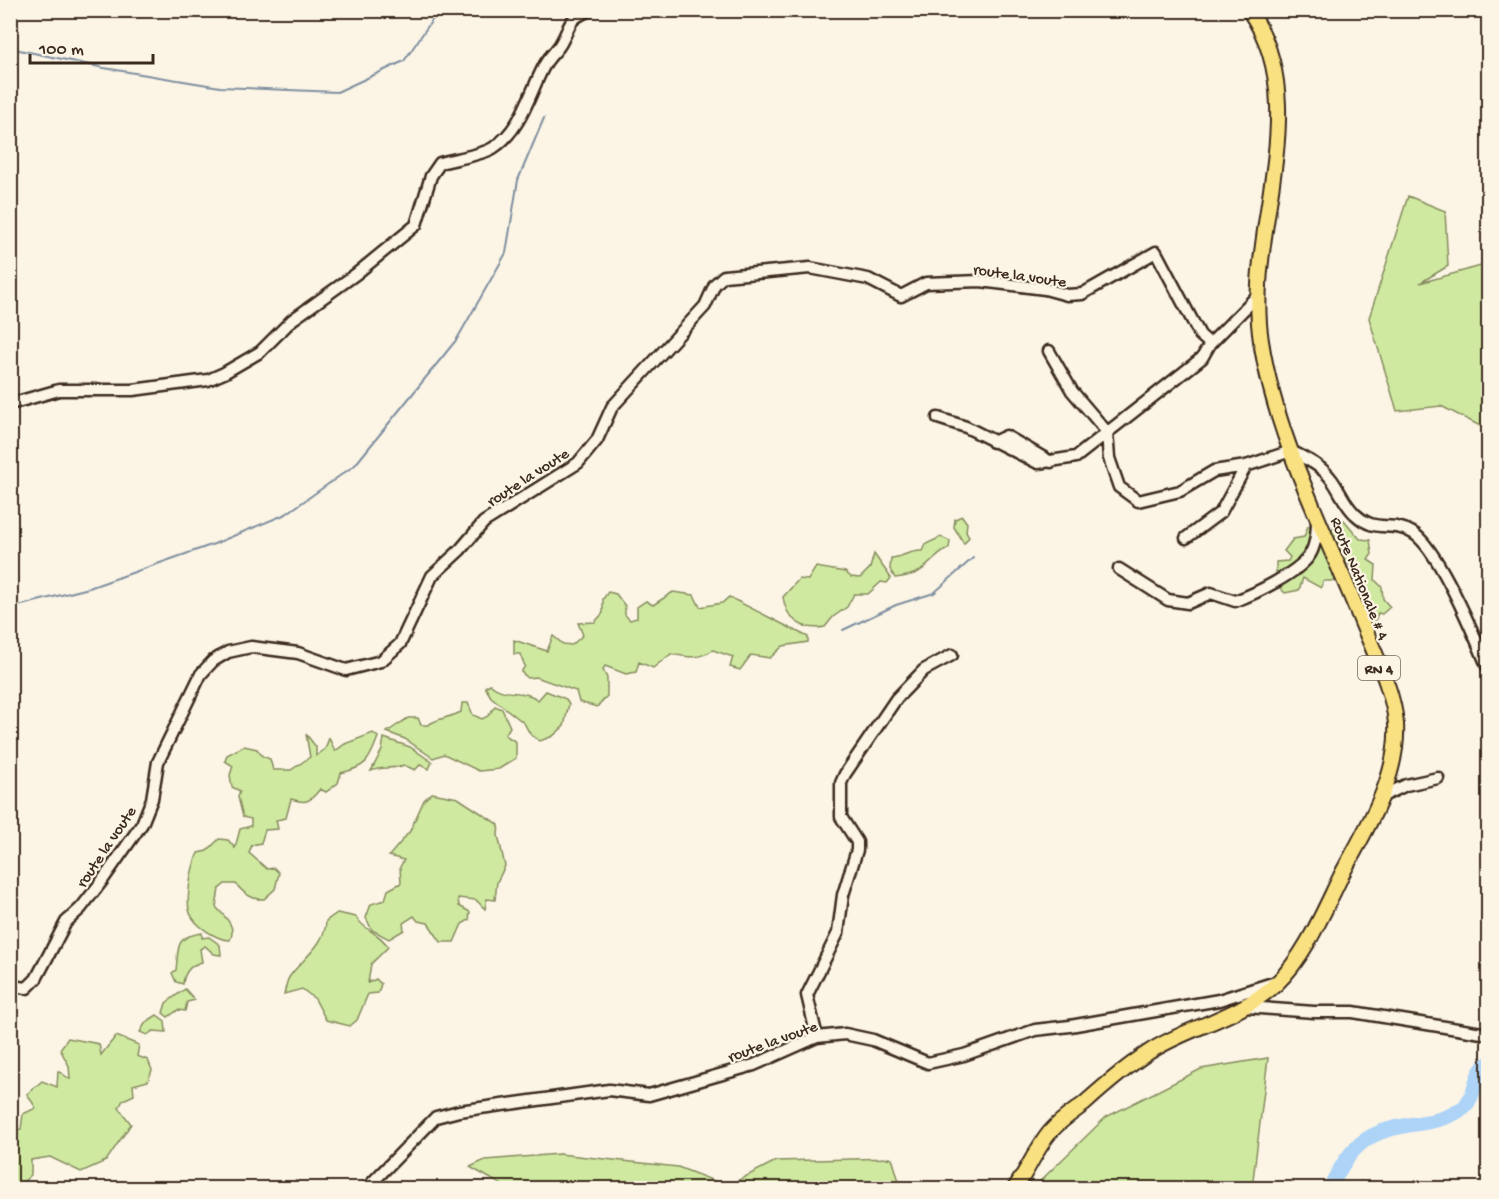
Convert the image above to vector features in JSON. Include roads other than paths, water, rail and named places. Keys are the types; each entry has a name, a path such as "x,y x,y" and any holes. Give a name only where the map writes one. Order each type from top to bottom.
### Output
{"main road":[{"name":"Route Nationale # 4","path":"1015,1188 1050,1131 1149,1051 1247,1007 1279,981 1317,923 1381,797 1390,774 1396,726 1392,706 1291,451 1269,387 1260,336 1257,296 1264,224 1275,152 1279,88 1266,39 1249,10"}],"street":[{"path":"10,404 59,390 133,390 208,380 260,352 292,320 356,274 416,225 431,176 440,163 492,149 511,132 532,97 545,63 562,41 570,22 590,10"},
{"name":"route la voute","path":"10,987 27,988 36,979 66,922 81,908 102,881 142,824 152,798 158,762 201,674 213,662 228,652 251,647 298,653 346,670 381,660 400,644 432,576 460,550 484,522 578,463 597,440 612,407 705,306 715,284 723,276 810,268 868,279 901,296 926,283 980,281 1046,289 1074,296 1082,294 1156,252 1200,334 1210,344"},
{"path":"938,418 966,428 1031,461 1051,462 1076,457 1202,358 1210,344 1257,296"},
{"path":"1048,351 1072,391 1107,432 1109,459 1119,487 1138,501 1144,502 1180,491 1214,471 1246,466 1291,451 1324,470 1353,513 1366,523 1379,527 1394,525 1420,538 1448,580 1486,655 1488,668"},
{"path":"1186,538 1221,512 1246,466"},
{"path":"1119,569 1168,600 1188,603 1211,593 1235,601 1263,588 1309,556 1316,536 1318,515"},
{"path":"817,1037 807,995 837,933 843,895 857,850 857,842 841,817 841,783 849,766 896,699 924,670 952,655"},
{"path":"1381,797 1406,785 1438,778"},
{"name":"route la voute","path":"367,1188 436,1117 459,1111 609,1090 648,1095 754,1065 817,1037 845,1034 873,1040 928,1063 964,1055 1035,1030 1220,1000 1279,981"},
{"path":"1247,1007 1314,1012 1353,1012 1488,1034"}],"waterway":[{"path":"10,48 104,68 220,87 337,92 404,61 439,10"},
{"path":"10,608 89,588 214,544 286,514 355,465 457,339 506,253 518,180 544,118"},
{"path":"843,630 896,605 934,593 973,558"},
{"path":"1330,1188 1355,1148 1365,1140 1388,1130 1444,1118 1464,1107 1480,1073 1488,1064"}]}
